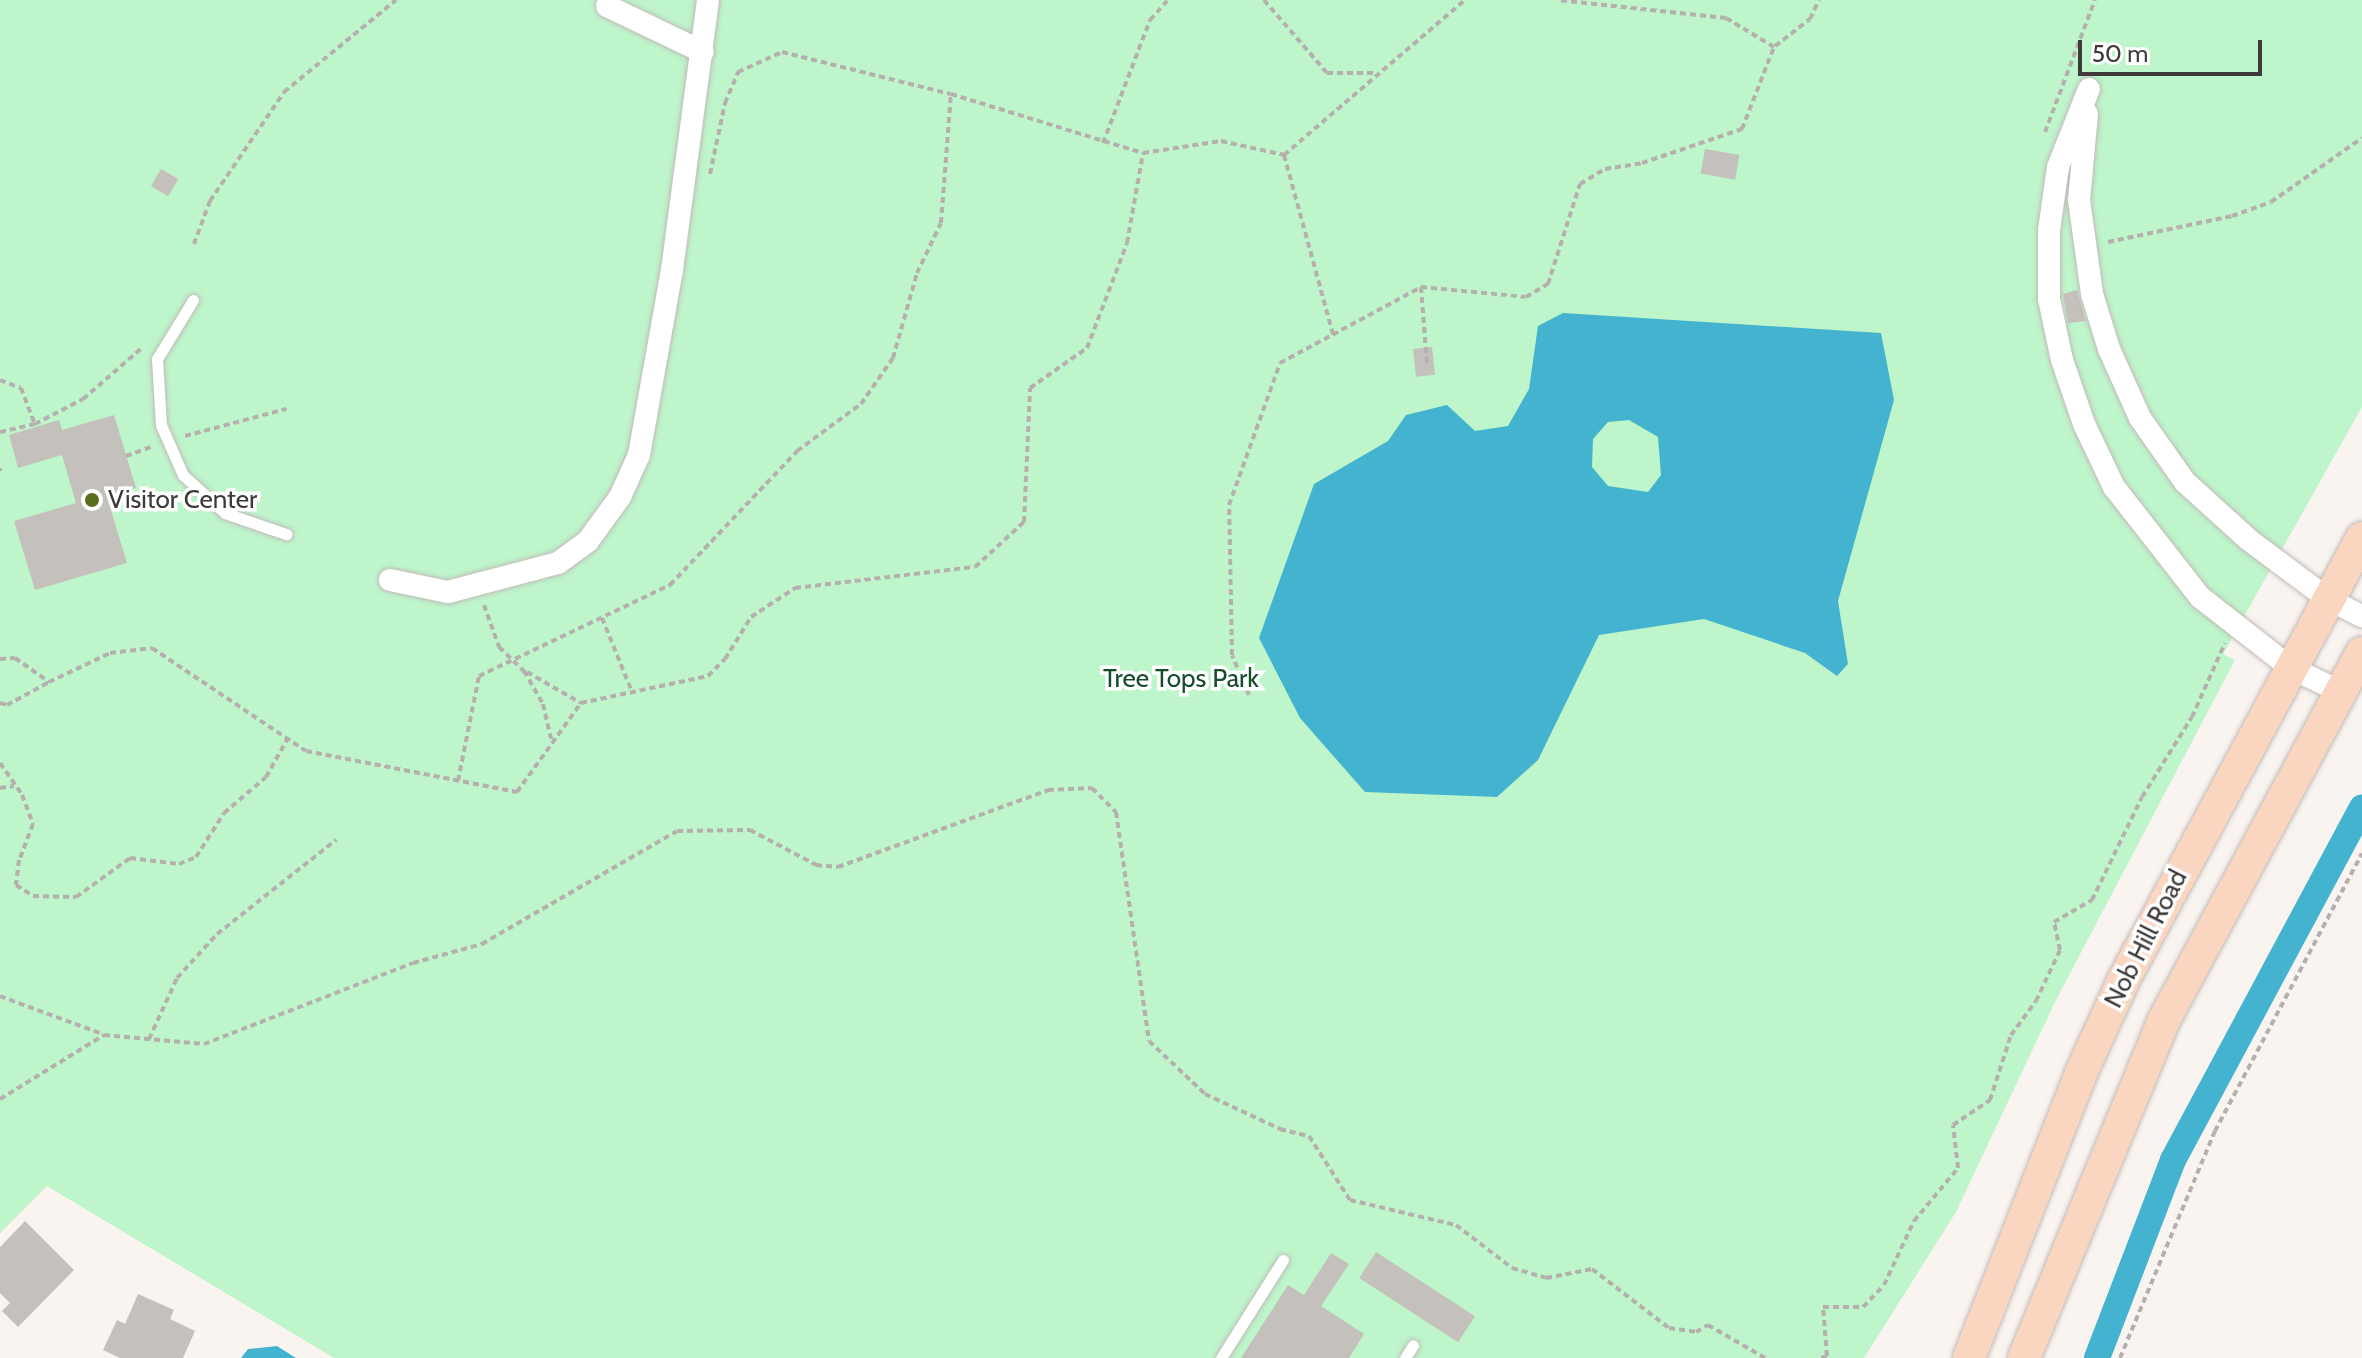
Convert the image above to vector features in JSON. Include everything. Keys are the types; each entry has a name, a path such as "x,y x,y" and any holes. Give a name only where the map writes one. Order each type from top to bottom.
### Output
{"main road":[{"name":"Nob Hill Road","path":"1969,1358 2081,1073 2124,979 2362,538"},
{"name":"Nob Hill Road","path":"2024,1358 2164,1020 2362,653"}],"street":[{"path":"390,580 448,592 558,563 588,541 620,497 639,455 683,202 708,0"},
{"path":"607,6 703,52"},
{"path":"2341,692 2291,668 2200,597 2114,487 2062,360 2049,299 2049,230 2058,167 2089,89 2079,200 2092,294 2134,404 2185,482 2249,540 2328,599 2362,616"}],"lane":[{"path":"193,300 157,359 161,425 183,475 225,513 286,534"},
{"path":"1221,1358 1283,1260"},
{"path":"1405,1358 1413,1345"}],"path":[{"path":"194,244 224,179 284,92 396,0"},
{"path":"1103,143 1150,20 1168,0"},
{"path":"1264,0 1327,73 1376,73"},
{"path":"1284,155 1376,73 1465,0"},
{"path":"1557,0 1726,18 1774,47"},
{"path":"1249,695 1232,655 1229,505 1280,363 1421,287 1526,297 1548,284 1580,184 1605,169 1642,163 1742,129 1774,47 1810,19 1819,0"},
{"path":"725,103 738,72 782,52 951,94 1143,153 1221,141 1284,155"},
{"path":"458,781 479,676 670,585 797,451 861,404 893,358 917,273 941,223 951,94"},
{"path":"2098,244 2218,219 2271,202 2362,138"},
{"path":"0,703 7,705 110,653 152,648 288,738 328,758 517,792 551,739 581,703 708,676 751,617 795,588 975,567 1024,522 1030,388 1087,348 1127,243 1143,153"},
{"path":"1284,155 1333,334"},
{"path":"1421,287 1427,363"},
{"path":"0,432 35,424 83,399 143,347"},
{"path":"0,380 21,388 35,424"},
{"path":"126,456 286,409"},
{"path":"477,584 499,647 524,671 543,704 551,739"},
{"path":"602,618 632,692"},
{"path":"1821,1358 1827,1356 1823,1307 1863,1307 1874,1296 1884,1285 1914,1221 1958,1168 1953,1125 1990,1100 2011,1035 2036,1001 2060,950 2054,922 2092,900 2142,797 2192,717 2233,622"},
{"path":"0,659 15,658 49,682"},
{"path":"524,671 581,703"},
{"path":"0,763 33,824 19,860 16,885 33,896 76,897 130,858 179,864 196,857 224,813 266,777 288,738"},
{"path":"0,788 14,786"},
{"path":"0,996 104,1035 204,1044 413,963 482,944 677,831 750,830 816,865 838,867 1048,790 1092,788 1116,812 1149,1041 1205,1094 1280,1129 1309,1136 1350,1200 1456,1225 1512,1268 1546,1278 1592,1269 1669,1328 1696,1332 1708,1325 1765,1358"},
{"path":"149,1039 177,978 217,934 336,840"},
{"path":"2120,1358 2215,1131 2362,853"},
{"path":"0,1099 104,1035"}],"green space":[{"name":"Tree Tops Park","path":"0,0 2362,0 2362,407 2223,654 2235,660 2055,1002 1956,1212 1864,1358 334,1358 47,1186 0,1233"}],"water":[{"path":"1563,313 1881,333 1894,400 1838,601 1848,664 1837,676 1805,653 1704,619 1599,635 1538,760 1497,797 1365,792 1300,718 1259,638 1314,484 1388,441 1406,415 1447,405 1475,431 1508,426 1529,389 1538,326","holes":["1629,420 1658,437 1661,475 1648,492 1608,486 1592,467 1593,439 1608,422"]},
{"path":"277,1346 296,1358 241,1358 248,1349"}],"building":[{"path":"1705,149 1739,155 1735,180 1701,174"},
{"path":"161,169 178,179 168,196 151,186"},
{"path":"2077,290 2086,321 2068,323 2063,294"},
{"path":"1432,347 1435,375 1416,377 1413,349"},
{"name":"Visitor Center","path":"114,415 136,488 107,497 127,563 35,590 14,521 76,503 62,455 18,468 9,435 59,420 62,430"},
{"path":"25,1221 74,1270 18,1327 2,1311 10,1303 0,1293 0,1247"},
{"path":"1376,1252 1475,1316 1458,1342 1359,1278"},
{"path":"1331,1253 1349,1264 1321,1306 1364,1334 1349,1358 1241,1358 1288,1285 1304,1295"},
{"path":"138,1294 174,1310 170,1319 195,1331 183,1358 120,1358 103,1350 117,1320 125,1324"}],"waterway":[{"path":"2097,1358 2173,1160 2362,807"}],"place":[{"name":"Visitor Center","path":"92,500"}]}
